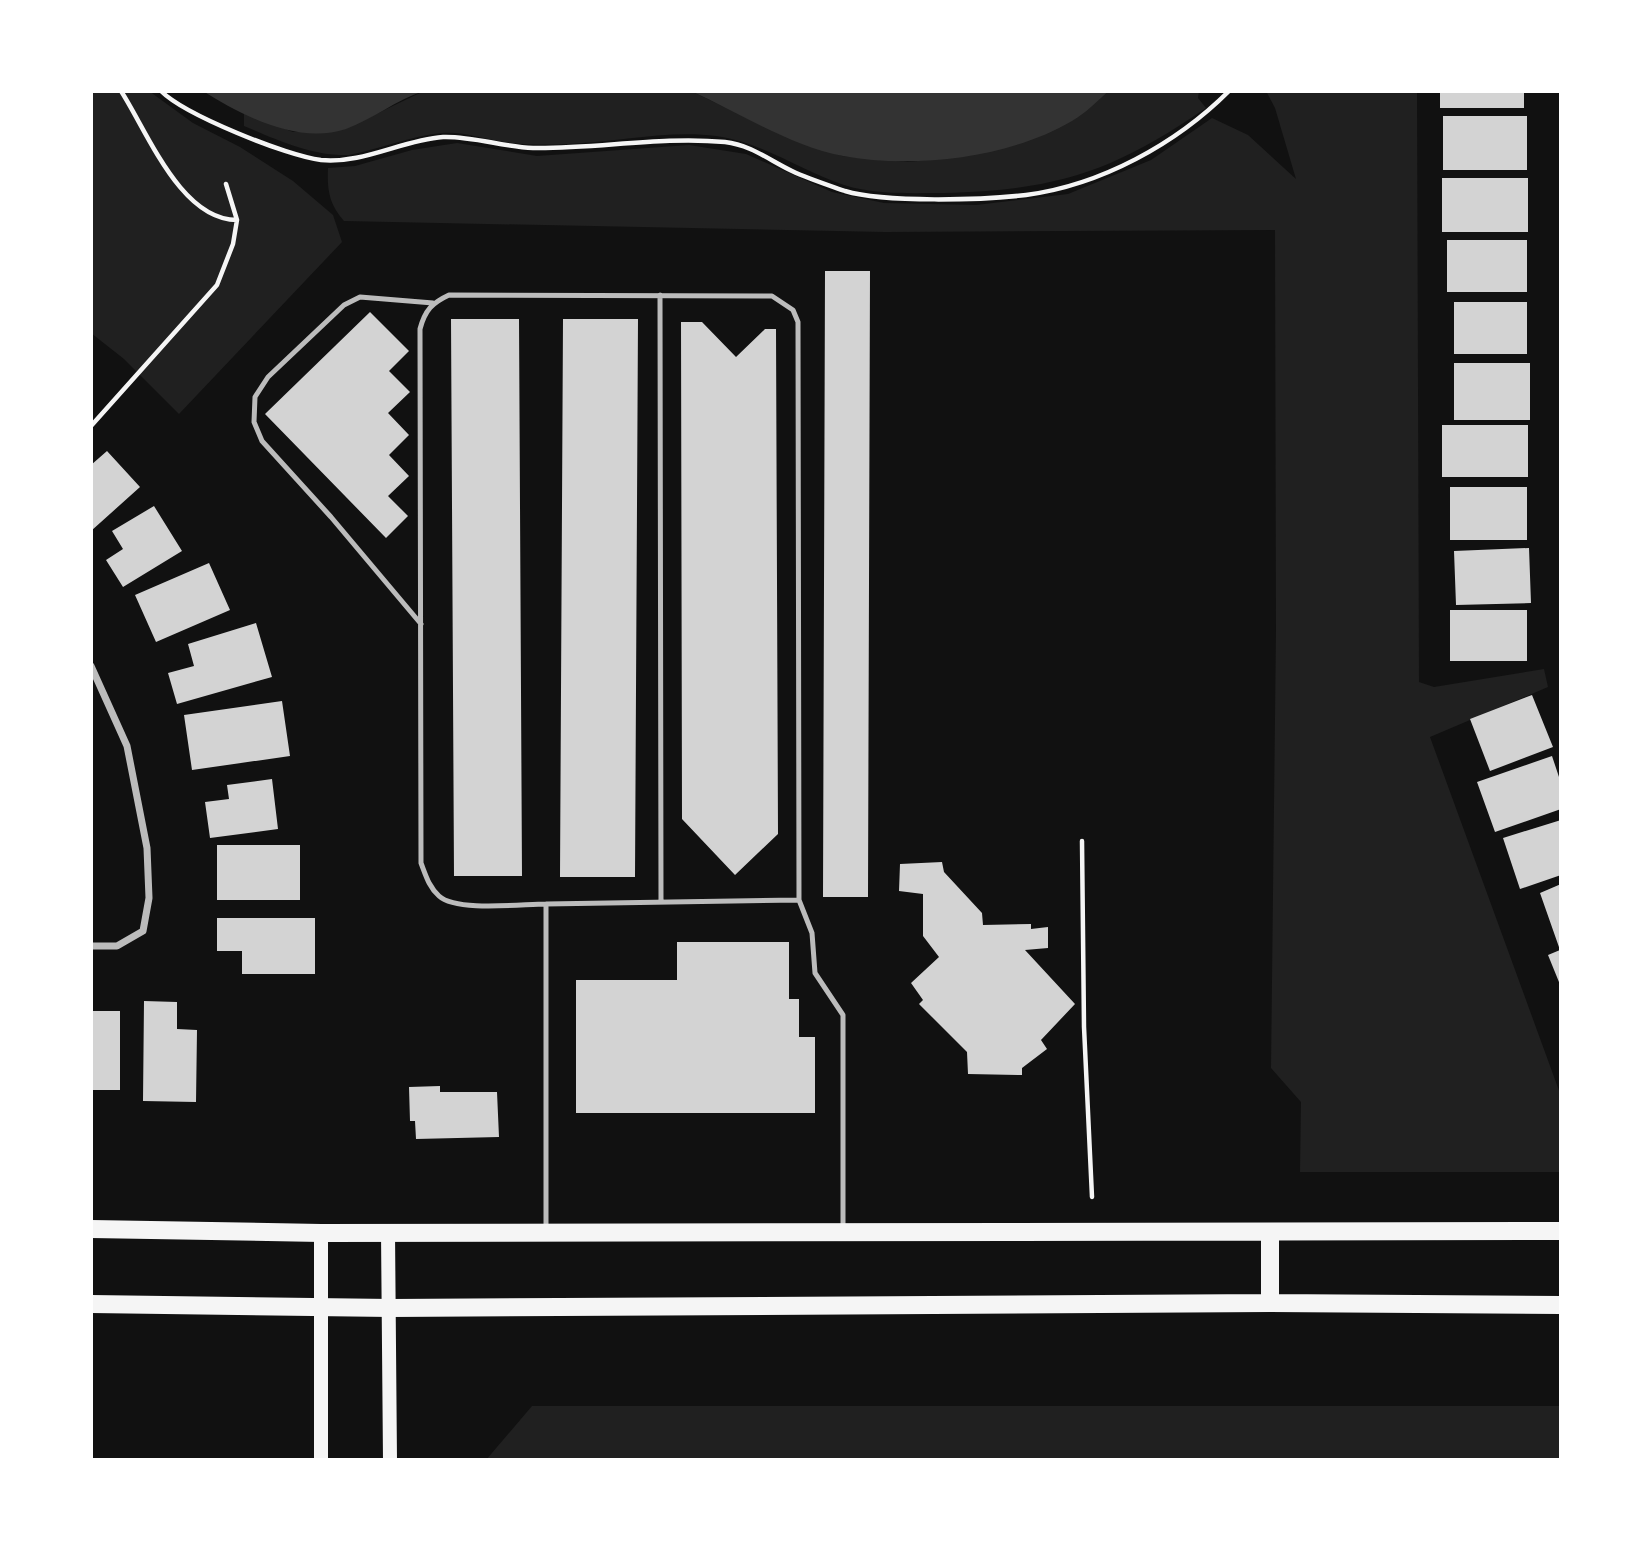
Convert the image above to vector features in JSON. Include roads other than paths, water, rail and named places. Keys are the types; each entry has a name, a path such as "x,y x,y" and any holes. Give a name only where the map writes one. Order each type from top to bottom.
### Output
{"main road":[{"path":"91,1229 321,1234 1561,1231"},
{"path":"388,1232 391,1308 390,1460"},
{"path":"1270,1232 1270,1304"},
{"path":"321,1234 321,1460"},
{"path":"91,1304 391,1308 1561,1305"}],"street":[{"path":"91,666 127,746 147,848 149,898 143,931 117,946 91,946"}],"lane":[{"path":"799,900 461,905 441,898 428,883 421,863 420,329 424,315 433,303 449,295 772,296 793,310 798,322 799,900 812,933 815,973 843,1016 843,1232"},
{"path":"660,295 661,902"},
{"path":"421,624 331,517 262,441 254,422 255,397 268,377 344,305 360,297 433,303"},
{"path":"546,904 546,1232"}]}
